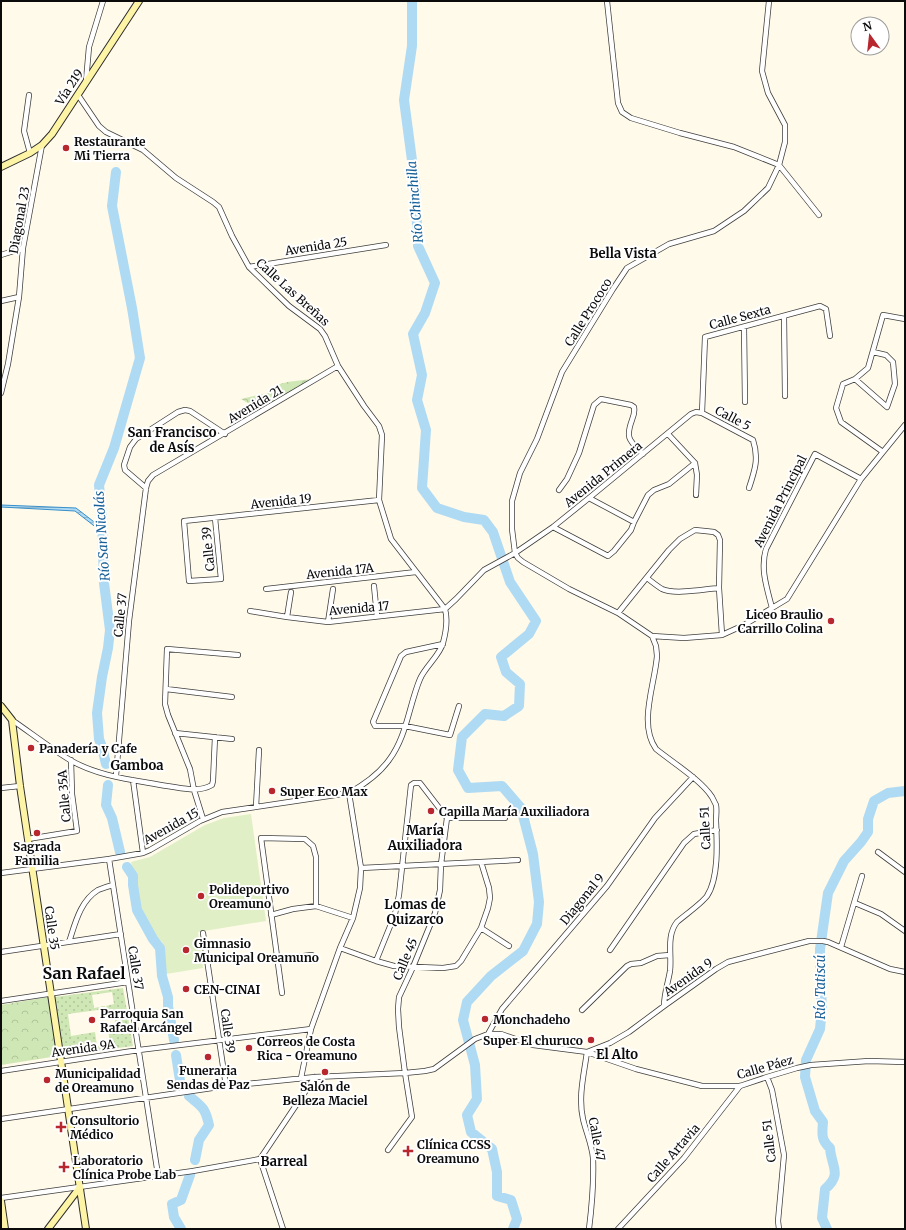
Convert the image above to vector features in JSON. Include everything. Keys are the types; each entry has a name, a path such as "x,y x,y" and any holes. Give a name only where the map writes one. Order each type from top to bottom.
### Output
{"main road":[{"name":"Vía 219","path":"1,167 30,153 42,145 52,134 139,1"},
{"path":"1,706 12,720"},
{"name":"Calle 35","path":"12,720 20,786 86,1229"},
{"path":"48,1229 80,1187"},
{"path":"1,1201 5,1229"}],"street":[{"path":"85,82 89,46 103,1"},
{"path":"607,1 618,103 622,112 631,118 734,147 779,165 819,215"},
{"name":"Calle Prococo","path":"516,553 512,529 512,501 520,473 537,439 562,372 627,268 669,244 714,231 744,211 768,188 779,165 785,142 785,125 768,93 762,71 769,1"},
{"name":"Calle Las Breñas","path":"78,94 99,126 106,132 143,150 176,178 219,207 232,236 249,267 289,306 325,336 338,366 379,426 382,435 379,500 391,539 445,610"},
{"path":"29,95 24,131 30,153"},
{"name":"Diagonal 23","path":"1,392 8,364 19,297 23,248 42,145"},
{"name":"Avenida 25","path":"249,267 386,245"},
{"path":"1,255 23,248"},
{"path":"1,301 19,297"},
{"name":"Calle Sexta","path":"702,413 705,337 820,306 826,309 830,336"},
{"path":"883,452 841,422 836,408 843,384 855,379 868,368 882,315 905,319"},
{"path":"784,316 785,396"},
{"path":"744,327 745,402"},
{"path":"855,379 887,407 895,384 893,362 886,355 873,352"},
{"name":"Avenida 21","path":"146,488 148,481 153,475 225,434 338,366"},
{"path":"560,490 567,479 579,453 594,405 601,399 631,405 634,407 635,411 628,436 631,442 642,454"},
{"path":"146,488 125,470 124,465 130,447 136,439 178,412 185,410 190,411 225,434"},
{"name":"Avenida Primera","path":"516,553 553,527 691,414 696,412 702,413"},
{"name":"Calle 5","path":"702,413 753,440 756,450 756,460 749,488"},
{"path":"301,1078 311,1029 340,948 353,918 360,888 361,868 349,792 370,780 380,771 398,744 421,677 443,644 447,622 445,610 484,570 516,553 518,558 523,562 618,613 652,636 684,638 722,635 744,625 787,599 861,479 905,425"},
{"path":"668,434 695,463 697,475 696,495"},
{"name":"Avenida Principal","path":"772,608 764,577 763,566 766,549 815,454 861,479"},
{"path":"553,527 608,556 632,530 634,522 648,495 654,490 669,484 695,463"},
{"name":"Calle 37","path":"116,776 129,621 146,488"},
{"path":"589,498 634,522"},
{"name":"Avenida 19","path":"189,581 184,521 379,500"},
{"name":"Calle 39","path":"189,581 221,579 215,518"},
{"path":"618,613 669,550 680,539 695,530 714,532 718,535 720,540 719,588 722,635"},
{"name":"Avenida 17A","path":"266,589 416,572"},
{"path":"647,578 662,589 668,591 677,592 719,588"},
{"path":"374,586 377,616"},
{"path":"328,622 332,589"},
{"path":"287,617 291,592"},
{"name":"Avenida 17","path":"250,611 328,622 445,610"},
{"name":"Calle 51","path":"652,636 656,646 657,656 648,720 652,744 656,749 705,788 716,806 717,830 716,863 714,879 710,890 706,898 677,922 671,933 670,971 666,985 664,1006"},
{"path":"443,644 406,652 401,656 373,722 375,726 405,726 450,735 459,706"},
{"path":"203,819 188,763 175,733 165,704 167,649 238,655"},
{"path":"166,689 232,697"},
{"path":"12,720 71,760 100,773 194,790 212,785 215,737"},
{"path":"175,733 232,739"},
{"path":"256,807 259,750"},
{"name":"Calle 35A","path":"28,839 77,831 72,794 71,760"},
{"name":"Diagonal 9","path":"488,1034 502,1009 607,886 655,818 693,777"},
{"path":"133,780 143,853"},
{"path":"376,961 395,914 399,895 411,785 417,782 420,783 447,818 506,818"},
{"path":"1,788 20,786"},
{"name":"Avenida 15","path":"1,873 32,868 110,860 143,853 203,819 222,812 349,792"},
{"name":"Calle 45","path":"388,1150 412,1118 405,1074 398,1009 399,997 414,967 434,913 440,890 441,864 447,818"},
{"path":"610,950 684,843 694,834 717,830"},
{"path":"282,993 261,838 305,839 313,846 316,857 316,906"},
{"path":"878,852 905,872"},
{"name":"Calle 37","path":"110,860 158,1175"},
{"path":"361,868 518,860"},
{"path":"340,948 394,966 443,968 456,966 461,961 481,928 488,908 490,898 489,888 480,862"},
{"path":"841,947 862,876"},
{"path":"69,942 80,910 87,900 98,890 113,885"},
{"path":"855,903 881,914 905,931"},
{"path":"271,915 293,909 316,906 353,918"},
{"path":"481,928 509,946"},
{"name":"Calle 39","path":"203,933 226,1086"},
{"path":"1,952 121,934"},
{"name":"Avenida 9","path":"488,1034 501,1034 533,1045 588,1052 610,1043 629,1032 716,969 728,962 811,941 823,941 841,947 890,969 905,972"},
{"path":"277,959 312,955"},
{"path":"582,1010 627,966 641,963 657,956 670,955"},
{"path":"1,1001 128,982"},
{"name":"Avenida 9A","path":"1,1071 139,1050 311,1029"},
{"path":"1,1119 226,1086 301,1078 405,1074 425,1071 434,1069 476,1039 488,1034"},
{"name":"Calle Páez","path":"588,1052 636,1069 702,1086 740,1086 811,1065 869,1061 905,1062"},
{"name":"Calle 47","path":"588,1052 581,1107 593,1158 593,1191 590,1229"},
{"path":"1,1198 260,1159 315,1077"},
{"name":"Calle 51","path":"767,1077 772,1090 784,1155 778,1221 779,1229"},
{"name":"Calle Artavia","path":"618,1229 684,1158 740,1086"},
{"path":"260,1159 283,1229"}],"green space":[{"path":"315,379 278,400 276,387 278,385 300,380"},
{"path":"272,392 274,403 261,411 241,399"},
{"name":"Polideportivo Oreamuno","path":"251,814 266,921 198,932 203,968 166,974 163,943 149,928 141,909 137,883 131,862 150,857 205,825 224,818"},
{"path":"123,988 133,1046 64,1055 55,997","holes":["112,992 114,1004 106,1006 107,1010 113,1009 116,1026 108,1028 110,1044 97,1046 95,1032 71,1036 68,1014 105,1009 105,1006 94,1008 92,995"]},
{"path":"48,997 58,1056 1,1065 1,1005"}],"water":[{"path":"1,505 76,508 102,528 102,532 75,511 1,507"}],"waterway":[{"name":"Río Chinchilla","path":"412,1 412,46 404,100 415,183 418,246 435,283 425,313 413,334 422,375 417,400 426,430 422,488 437,508 464,517 484,520 493,532 510,582 536,621 529,634 501,657 506,672 520,684 519,706 504,716 485,714 462,737 458,770 468,788 502,786 521,808 533,854 539,902 537,924 523,951 491,976 467,1002 463,1020 475,1065 477,1099 467,1115 471,1132 492,1149 497,1172 497,1196 511,1200 517,1219 513,1229"},
{"name":"Río San Nicolás","path":"106,764 99,739 97,713 110,630 104,583 102,517 99,485 114,448 140,358 112,206 116,172"},
{"name":"Río San Nicolás","path":"108,785 106,805 112,818 120,852"},
{"name":"Río Tatiscú","path":"827,1229 822,1218 825,1189 834,1179 835,1170 830,1148 825,1142 823,1136 823,1122 815,1111 805,1077 806,1060 820,1029 822,1008 820,949 828,893 844,861 868,832 868,819 874,801 888,793 905,791"},
{"name":"Río San Nicolás","path":"127,867 133,876 137,910 153,939 160,948 162,976 168,997 168,1006 174,1040"},
{"name":"Río San Nicolás","path":"176,1055 181,1087"},
{"name":"Río San Nicolás","path":"189,1096 202,1108 206,1114 209,1125 199,1140 195,1160"},
{"name":"Río San Nicolás","path":"181,1229 174,1217 172,1204 181,1200 190,1175"}],"place":[{"name":"Restaurante Mi Tierra","path":"66,148"},
{"name":"Liceo Braulio Carrillo Colina","path":"831,621"},
{"name":"Panadería y Cafe","path":"31,748"},
{"name":"Super Eco Max","path":"272,791"},
{"name":"Capilla María Auxiliadora","path":"431,811"},
{"name":"Sagrada Familia","path":"37,833"},
{"name":"Polideportivo Oreamuno","path":"201,896"},
{"name":"Gimnasio Municipal Oreamuno","path":"186,950"},
{"name":"CEN-CINAI","path":"186,989"},
{"name":"Monchadeho","path":"485,1019"},
{"name":"Parroquia San Rafael Arcángel","path":"92,1020"},
{"name":"Super El churuco","path":"591,1040"},
{"name":"Correos de Costa Rica - Oreamuno","path":"249,1048"},
{"name":"Funeraria Sendas de Paz","path":"208,1057"},
{"name":"Salón de Belleza Maciel","path":"325,1072"},
{"name":"Municipalidad de Oreamuno","path":"47,1080"},
{"name":"Consultorio Médico","path":"61,1127"},
{"name":"Clínica CCSS Oreamuno","path":"408,1151"},
{"name":"Laboratorio Clínica Probe Lab","path":"64,1167"}],"district":[{"name":"Bella Vista","path":"623,253"},
{"name":"San Francisco de Asís","path":"172,440"},
{"name":"Gamboa","path":"137,765"},
{"name":"María Auxiliadora","path":"425,838"},
{"name":"Lomas de Quizarco","path":"415,912"},
{"name":"San Rafael","path":"84,973"},
{"name":"El Alto","path":"617,1054"},
{"name":"Barreal","path":"284,1161"}]}
